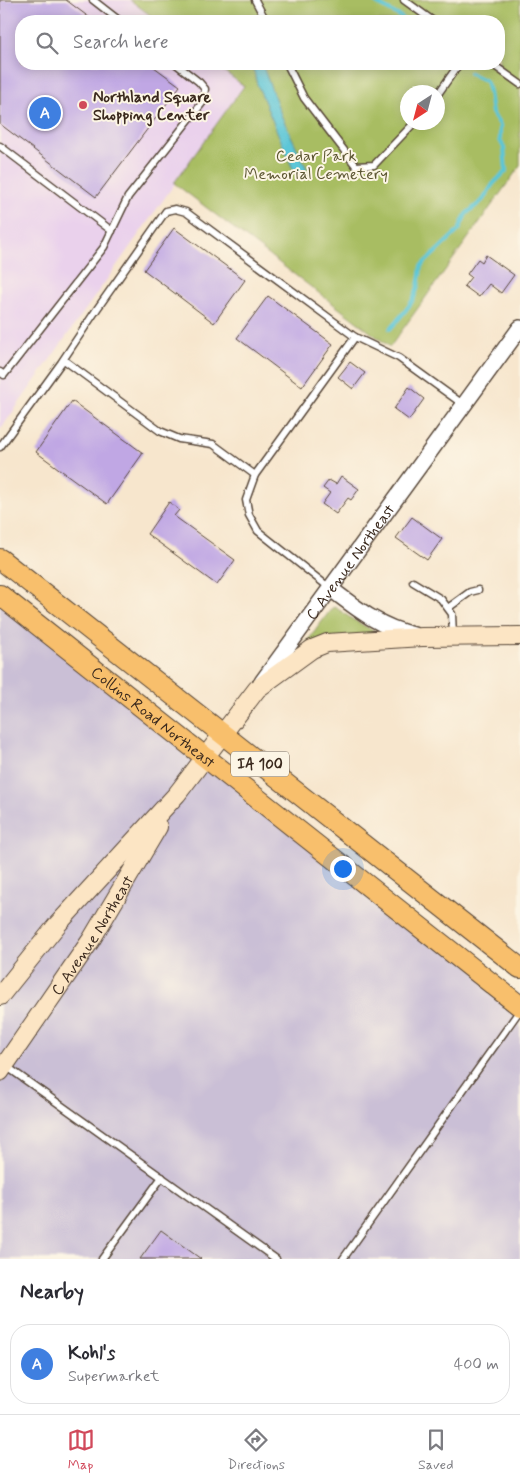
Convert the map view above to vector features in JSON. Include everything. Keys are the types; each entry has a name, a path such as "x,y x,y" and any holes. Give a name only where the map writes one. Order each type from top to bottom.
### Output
{"highway":[{"name":"Collins Road Northeast","path":"0,560 520,968"},
{"name":"Collins Road Northeast","path":"0,595 520,1006"}],"main road":[{"path":"257,689 312,649 327,644 422,637 520,636"},
{"name":"C Avenue Northeast","path":"0,996 57,925 177,794 257,689"},
{"name":"C Avenue Northeast","path":"2,1069 90,940 177,794"}],"street":[{"name":"C Avenue Northeast","path":"257,689 520,328"},
{"path":"331,589 375,621 392,629 422,637"}],"lane":[{"path":"93,0 112,15"},
{"path":"255,0 263,15"},
{"path":"404,0 425,15"},
{"path":"0,372 4,375 104,247 128,198 203,102 205,89 184,70"},
{"path":"290,70 304,98 356,166 374,165 407,130"},
{"path":"444,85 454,70"},
{"path":"500,70 520,84"},
{"path":"0,146 112,231"},
{"path":"0,447 64,360 97,309 166,211 175,208 186,212 355,337 399,358 464,405"},
{"path":"331,589 258,531 249,515 246,500 255,475 355,337"},
{"path":"64,360 160,431 179,439 213,444 255,475"},
{"path":"413,582 441,599 448,608 452,614 453,637"},
{"path":"448,608 470,592 478,590"},
{"path":"343,1259 520,1010"},
{"path":"2,1069 162,1177 276,1259"},
{"path":"102,1259 162,1177"}],"shaded area":[{"name":"Northland Square Shopping Center","path":"0,0 130,0 150,15 15,15 15,70 222,70 244,86 0,430"},
{"path":"0,595 520,1006 520,1259 0,1259"}],"green space":[{"name":"Cedar Park Memorial Cemetery","path":"130,0 520,0 520,166 390,347 174,183 244,86 222,70 505,70 505,15 150,15"},
{"path":"335,607 381,635 306,643 332,608"}],"water":[{"path":"254,70 264,70 282,117 307,169 301,176 292,167 257,84"}],"building":[{"name":"Northland Square Shopping Center","path":"0,0 66,0 86,15 15,15 15,70 158,70 180,86 96,197 0,124"},
{"path":"174,228 245,280 214,323 144,270"},
{"path":"486,255 514,275 501,293 489,284 479,297 464,286 471,277 467,274 478,259 482,262"},
{"path":"268,296 333,344 302,387 237,338"},
{"path":"350,362 365,373 353,389 338,377"},
{"path":"409,387 424,399 409,420 394,409"},
{"path":"72,401 143,453 107,504 36,452"},
{"path":"341,476 359,489 351,500 348,498 336,514 322,504 330,493 323,488 329,480 336,484"},
{"path":"169,502 179,510 174,516 235,560 217,585 147,534"},
{"path":"412,517 442,539 427,560 396,538"},
{"path":"161,1230 201,1259 140,1259"}],"waterway":[{"path":"371,0 397,15"},
{"path":"390,329 412,301 418,287 421,266 459,230 466,214 483,200 493,184 506,171 504,148 500,140 500,125 492,113 486,81 470,73"}],"place":[{"name":"Northland Square Shopping Center","path":"83,105"},
{"name":"Kohl's","path":"45,113"}]}
